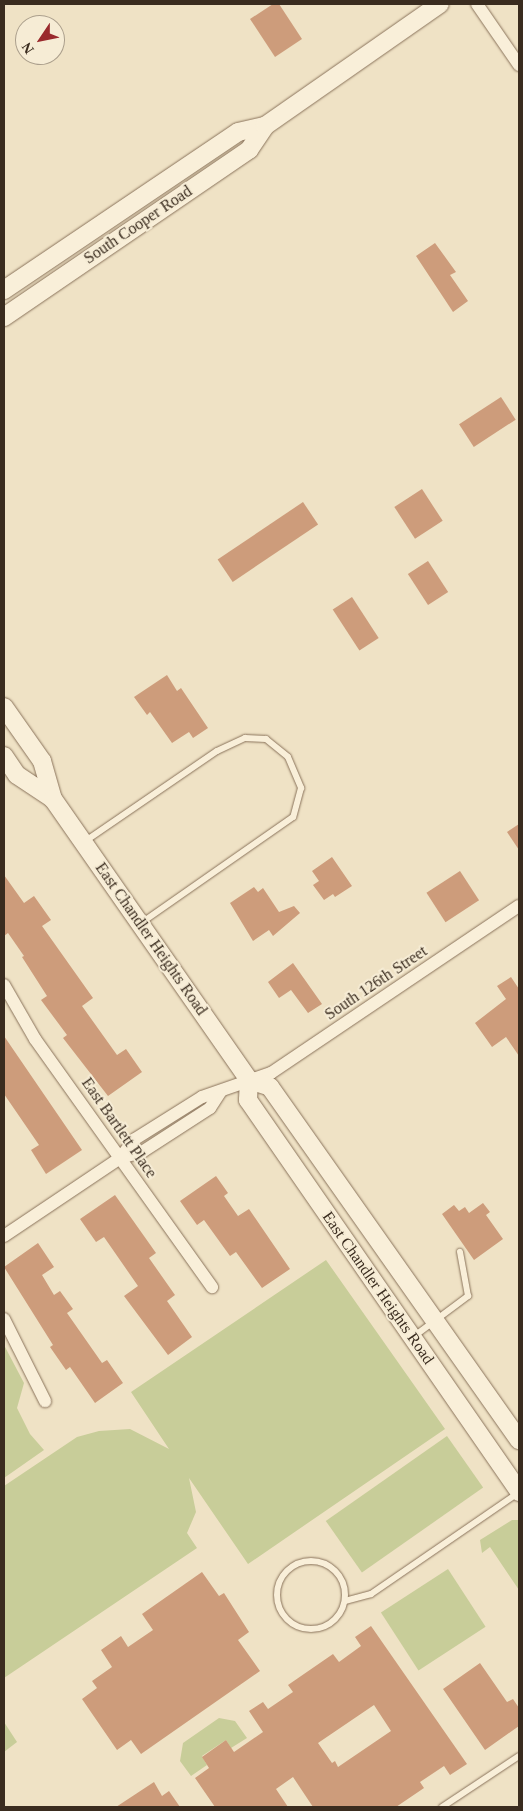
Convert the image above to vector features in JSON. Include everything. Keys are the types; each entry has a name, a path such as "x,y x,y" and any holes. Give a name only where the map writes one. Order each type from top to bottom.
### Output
{"main road":[{"name":"South Cooper Road","path":"4,317 249,150 265,126 440,4"},
{"name":"South Cooper Road","path":"4,290 238,132 265,126"},
{"name":"East Chandler Heights Road","path":"4,707 42,761 52,799"},
{"name":"East Chandler Heights Road","path":"4,756 17,775 52,799 141,923 249,1080 270,1088 436,1320 519,1440"},
{"name":"East Chandler Heights Road","path":"249,1080 248,1100 519,1492"}],"street":[{"path":"477,4 519,65"},
{"name":"South 126th Street","path":"120,1158 142,1152 210,1108 222,1091 271,1073 519,906"},
{"name":"East Bartlett Place","path":"4,985 35,1038 212,1287"},
{"path":"4,1236 120,1158"},
{"path":"4,1319 45,1401"}],"lane":[{"path":"84,842 217,751 245,738 266,739 288,757 302,788 293,817 141,923"},
{"path":"412,1337 468,1296 460,1252"},
{"path":"345,1601 342,1579 336,1570 316,1561 294,1565 286,1572 277,1592 283,1614 291,1622 307,1628 324,1626 334,1621 345,1601 371,1594 519,1492"},
{"path":"442,1807 519,1756"}],"green space":[{"path":"326,1260 445,1429 248,1564 189,1478 196,1512 187,1533 197,1548 4,1678 4,1486 77,1437 99,1431 130,1429 169,1449 131,1392"},
{"path":"4,1345 24,1383 17,1408 30,1434 44,1450 4,1478"},
{"path":"447,1436 483,1488 362,1572 326,1521"},
{"path":"512,1520 519,1520 519,1590 490,1547 482,1553 480,1540"},
{"path":"448,1569 486,1627 418,1670 381,1613"},
{"path":"219,1718 235,1721 247,1738 231,1748 226,1740 202,1756 207,1765 191,1776 180,1761 183,1743"},
{"path":"4,1722 17,1742 4,1752"}],"building":[{"path":"273,4 279,4 302,39 275,57 250,19"},
{"path":"435,243 456,272 450,275 468,301 453,312 416,256"},
{"path":"501,397 516,420 474,447 459,424"},
{"path":"422,489 443,521 415,539 394,507"},
{"path":"303,502 318,524 233,582 218,560"},
{"path":"428,561 448,592 428,605 408,574"},
{"path":"352,597 379,638 359,651 333,610"},
{"path":"167,675 177,691 181,688 208,728 193,738 189,732 172,743 150,712 147,715 134,697"},
{"path":"519,824 519,850 507,832"},
{"path":"332,857 352,886 335,897 333,894 324,900 313,885 319,881 312,871"},
{"path":"460,871 479,900 446,922 426,893"},
{"path":"4,875 24,903 34,896 51,920 42,926 93,998 82,1006 117,1055 126,1049 142,1072 108,1096 63,1038 67,1035 41,1000 47,996 22,957 24,956 8,933 4,936"},
{"path":"254,887 258,892 263,888 279,912 294,906 300,913 273,936 269,930 253,941 230,903"},
{"path":"293,963 322,1004 308,1013 291,990 279,998 268,982"},
{"path":"511,977 519,989 519,1056 506,1037 492,1047 475,1023 506,999 497,986"},
{"path":"4,1036 82,1150 46,1174 31,1150 39,1145 4,1094"},
{"path":"216,1176 228,1193 224,1196 238,1216 249,1209 290,1269 262,1288 236,1252 230,1256 204,1220 197,1225 180,1201"},
{"path":"115,1195 156,1253 149,1258 175,1295 167,1301 192,1337 168,1355 124,1296 138,1286 104,1237 96,1242 80,1219"},
{"path":"483,1203 490,1212 486,1215 503,1239 474,1260 442,1214 454,1205 459,1211 465,1207 469,1213"},
{"path":"38,1243 54,1267 42,1275 54,1295 60,1291 73,1309 67,1313 102,1363 107,1360 123,1383 95,1403 70,1367 66,1370 50,1347 53,1345 4,1267"},
{"path":"202,1572 219,1596 224,1593 249,1632 238,1640 260,1671 141,1754 131,1740 117,1750 82,1699 97,1688 92,1681 112,1667 101,1650 121,1636 128,1647 153,1630 142,1614"},
{"path":"371,1626 467,1764 450,1775 444,1766 420,1782 424,1788 396,1807 313,1807 293,1777 276,1789 288,1807 215,1807 195,1778 209,1768 202,1757 226,1740 234,1752 263,1732 249,1711 263,1702 268,1709 293,1692 288,1685 333,1654 339,1662 361,1646 355,1637","holes":["374,1705 391,1731 338,1767 335,1761 332,1763 318,1743"]},
{"path":"480,1663 507,1702 513,1699 519,1708 519,1726 485,1750 443,1689"},
{"path":"154,1782 162,1796 169,1791 180,1807 116,1807"}]}
